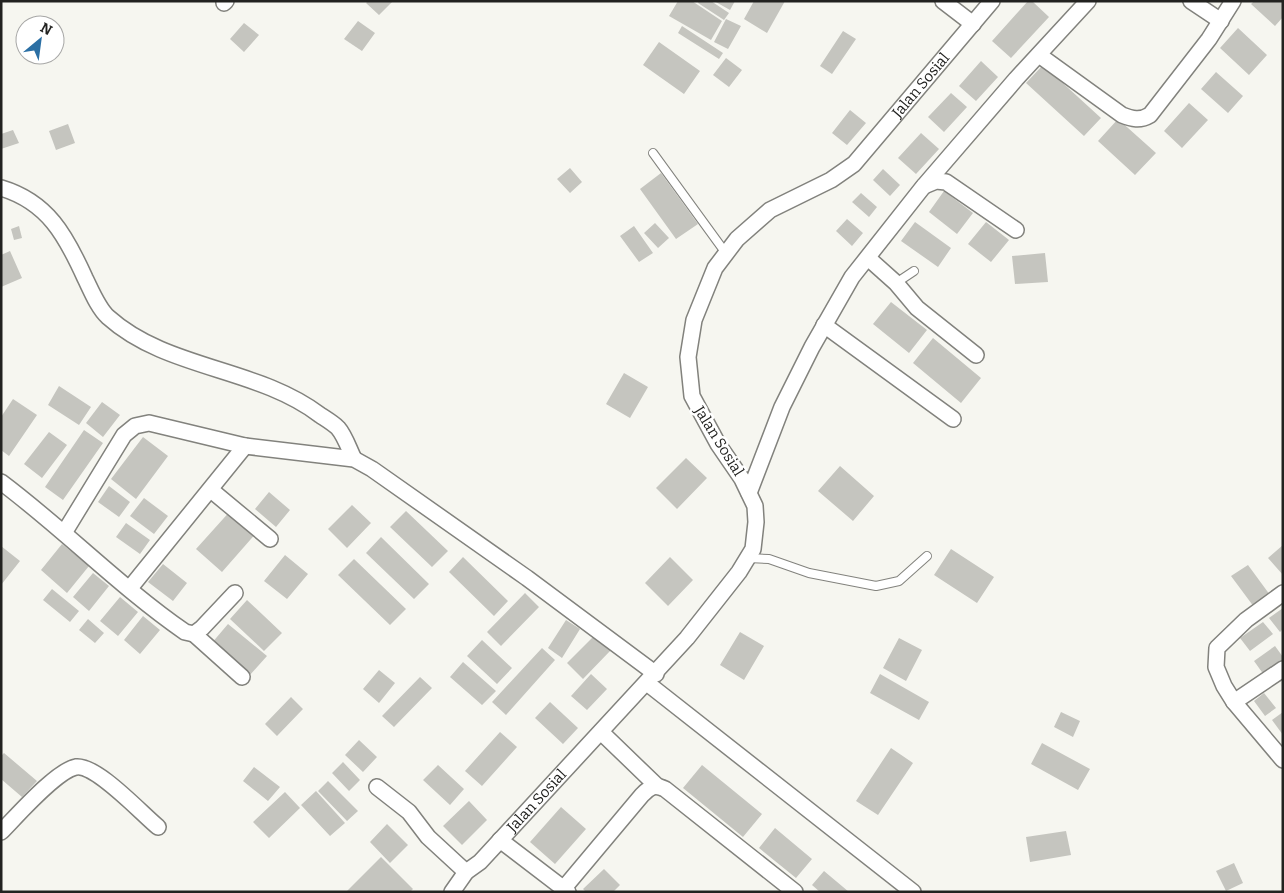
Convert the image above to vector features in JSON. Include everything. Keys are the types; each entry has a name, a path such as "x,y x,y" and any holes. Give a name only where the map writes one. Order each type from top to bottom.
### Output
{"street":[{"path":"943,1 972,24"},
{"name":"Jalan Sosial","path":"452,892 466,872 480,862 651,679 712,607 753,549 756,522 755,506 749,492 697,407 692,396 688,370 688,357 694,320 715,268 725,252 737,239 770,210 831,180 854,164 992,1"},
{"path":"749,492 782,407 852,277 923,187 1038,55 1088,1"},
{"path":"1191,1 1221,22"},
{"path":"1038,55 1122,115 1133,119 1144,119 1150,115 1187,68 1221,22 1233,1"},
{"path":"923,187 936,180 946,182 1016,230"},
{"path":"1,188 21,194 46,212 68,246 107,316 138,338 175,355 287,394 310,407 338,429 354,458"},
{"path":"868,258 896,283 917,308 976,355"},
{"path":"824,326 953,419"},
{"path":"64,533 124,436 135,426 149,423 245,446 354,458 512,567 913,892"},
{"path":"130,588 245,446"},
{"path":"1,482 171,622 186,632 194,634 242,677"},
{"path":"211,490 270,539"},
{"path":"1283,593 1246,620 1217,648 1216,668 1234,702 1283,760"},
{"path":"194,634 235,594"},
{"path":"1234,702 1283,669"},
{"path":"601,732 657,786 665,789 795,892"},
{"path":"1,832 50,784 65,772 77,767 89,770 102,778 158,827"},
{"path":"500,840 566,890 642,795 650,787 657,786"},
{"path":"378,787 403,808 428,837 466,872"}],"lane":[{"path":"653,153 725,252"},
{"path":"896,283 914,271"},
{"path":"748,558 769,559 809,573 876,586 899,581 926,556"}],"building":[{"path":"368,1 393,1 379,15 366,3"},
{"path":"678,1 692,1 722,21 711,40 669,16"},
{"path":"699,1 711,1 729,13 724,20 698,3"},
{"path":"714,1 735,1 730,10"},
{"path":"754,1 785,1 767,33 744,19"},
{"path":"1028,1 1032,1 1049,17 1011,58 992,41"},
{"path":"1254,1 1283,1 1283,17 1275,26 1251,4"},
{"path":"726,19 741,26 728,49 714,42"},
{"path":"358,21 375,33 362,51 344,39"},
{"path":"244,23 259,35 244,52 230,39"},
{"path":"682,26 723,53 719,59 678,33"},
{"path":"1238,28 1267,55 1249,75 1220,48"},
{"path":"843,31 856,39 832,74 820,66"},
{"path":"659,42 700,71 684,94 643,65"},
{"path":"726,58 742,70 729,87 713,75"},
{"path":"981,61 998,77 976,101 959,86"},
{"path":"1043,65 1101,118 1084,136 1026,83"},
{"path":"1216,72 1243,96 1228,113 1201,89"},
{"path":"951,93 967,107 944,132 928,117"},
{"path":"1189,103 1208,120 1182,148 1164,131"},
{"path":"850,110 866,123 847,145 832,133"},
{"path":"1118,119 1156,153 1135,175 1098,141"},
{"path":"68,124 75,143 56,150 49,131"},
{"path":"13,130 19,143 1,149 1,134"},
{"path":"921,133 939,149 916,174 898,158"},
{"path":"570,168 582,182 570,193 557,179"},
{"path":"883,169 900,185 890,196 873,180"},
{"path":"661,173 698,224 676,239 640,189"},
{"path":"944,191 973,213 957,234 929,212"},
{"path":"861,193 877,207 869,217 852,202"},
{"path":"847,219 863,233 852,246 836,231"},
{"path":"915,222 951,248 938,267 901,241"},
{"path":"986,222 1009,240 991,262 968,244"},
{"path":"655,223 669,238 658,248 644,233"},
{"path":"19,226 22,238 14,240 11,229"},
{"path":"634,226 653,253 639,262 620,236"},
{"path":"10,251 22,278 1,287 1,255"},
{"path":"1045,253 1048,282 1015,284 1012,256"},
{"path":"891,302 927,330 909,353 873,324"},
{"path":"933,338 981,378 961,403 913,363"},
{"path":"624,373 648,387 630,418 606,404"},
{"path":"59,386 91,407 79,425 48,405"},
{"path":"13,399 37,415 9,456 1,450 1,417"},
{"path":"102,402 120,415 103,437 86,423"},
{"path":"84,430 103,443 63,500 45,487"},
{"path":"49,432 67,445 42,478 24,464"},
{"path":"143,437 168,456 136,499 111,479"},
{"path":"686,458 707,478 677,509 656,488"},
{"path":"840,466 874,496 853,521 818,491"},
{"path":"109,486 130,502 119,517 98,502"},
{"path":"269,492 290,510 276,527 255,509"},
{"path":"144,498 168,516 154,534 130,516"},
{"path":"352,505 371,523 347,548 328,529"},
{"path":"232,509 257,532 222,572 196,549"},
{"path":"406,511 448,551 432,567 390,527"},
{"path":"126,523 150,540 140,554 116,537"},
{"path":"381,537 429,584 414,599 366,553"},
{"path":"62,544 89,566 67,593 41,570"},
{"path":"1283,545 1283,575 1268,558"},
{"path":"1,546 20,561 1,585"},
{"path":"951,549 994,577 977,603 934,575"},
{"path":"285,555 308,574 287,599 264,581"},
{"path":"463,557 508,601 494,616 449,572"},
{"path":"670,557 693,580 668,606 645,583"},
{"path":"354,559 406,609 390,625 338,575"},
{"path":"163,564 187,583 173,601 148,582"},
{"path":"1248,565 1270,595 1254,607 1231,576"},
{"path":"93,573 109,586 89,611 73,597"},
{"path":"52,589 79,611 70,622 43,600"},
{"path":"525,593 539,607 501,646 487,632"},
{"path":"120,597 138,612 118,636 100,621"},
{"path":"247,600 282,633 264,651 230,619"},
{"path":"1283,608 1283,629 1280,632 1269,618"},
{"path":"143,616 160,630 140,654 124,640"},
{"path":"88,619 104,633 95,643 79,630"},
{"path":"566,620 580,629 562,658 548,648"},
{"path":"1263,622 1273,634 1250,651 1240,638"},
{"path":"228,624 267,656 249,676 211,644"},
{"path":"740,632 764,646 744,680 720,665"},
{"path":"595,635 611,650 583,679 567,663"},
{"path":"899,638 922,650 906,681 883,668"},
{"path":"482,640 512,668 497,684 467,656"},
{"path":"1275,646 1283,657 1283,661 1264,675 1254,661"},
{"path":"542,648 555,660 506,715 492,702"},
{"path":"463,662 496,691 482,705 450,677"},
{"path":"379,670 395,683 379,703 363,689"},
{"path":"591,674 607,689 587,710 571,696"},
{"path":"880,674 929,702 919,720 870,693"},
{"path":"420,677 432,688 394,727 382,716"},
{"path":"1264,693 1276,708 1265,716 1254,701"},
{"path":"291,697 303,709 277,736 265,724"},
{"path":"550,702 578,728 563,744 535,718"},
{"path":"1061,712 1080,721 1073,737 1054,727"},
{"path":"1283,712 1283,735 1272,720"},
{"path":"500,732 517,747 482,786 465,771"},
{"path":"359,740 377,757 363,772 345,755"},
{"path":"1042,743 1090,769 1078,790 1031,764"},
{"path":"891,748 913,763 878,815 856,801"},
{"path":"4,753 37,781 22,797 1,779 1,756"},
{"path":"343,762 360,780 349,791 332,773"},
{"path":"438,765 464,789 450,805 423,780"},
{"path":"702,765 762,814 743,837 683,788"},
{"path":"254,767 280,787 268,801 243,781"},
{"path":"328,781 358,811 347,821 318,791"},
{"path":"316,791 345,823 330,836 301,805"},
{"path":"285,792 300,808 269,838 253,822"},
{"path":"469,801 487,820 462,845 443,826"},
{"path":"561,807 586,829 555,864 530,842"},
{"path":"387,824 408,845 390,863 370,842"},
{"path":"775,828 812,859 796,878 759,848"},
{"path":"1066,831 1071,855 1030,862 1026,837"},
{"path":"381,857 413,889 410,892 346,892"},
{"path":"1234,863 1243,883 1226,891 1216,871"},
{"path":"604,869 620,885 613,892 586,892 583,889"},
{"path":"824,871 849,892 820,892 812,885"}]}
